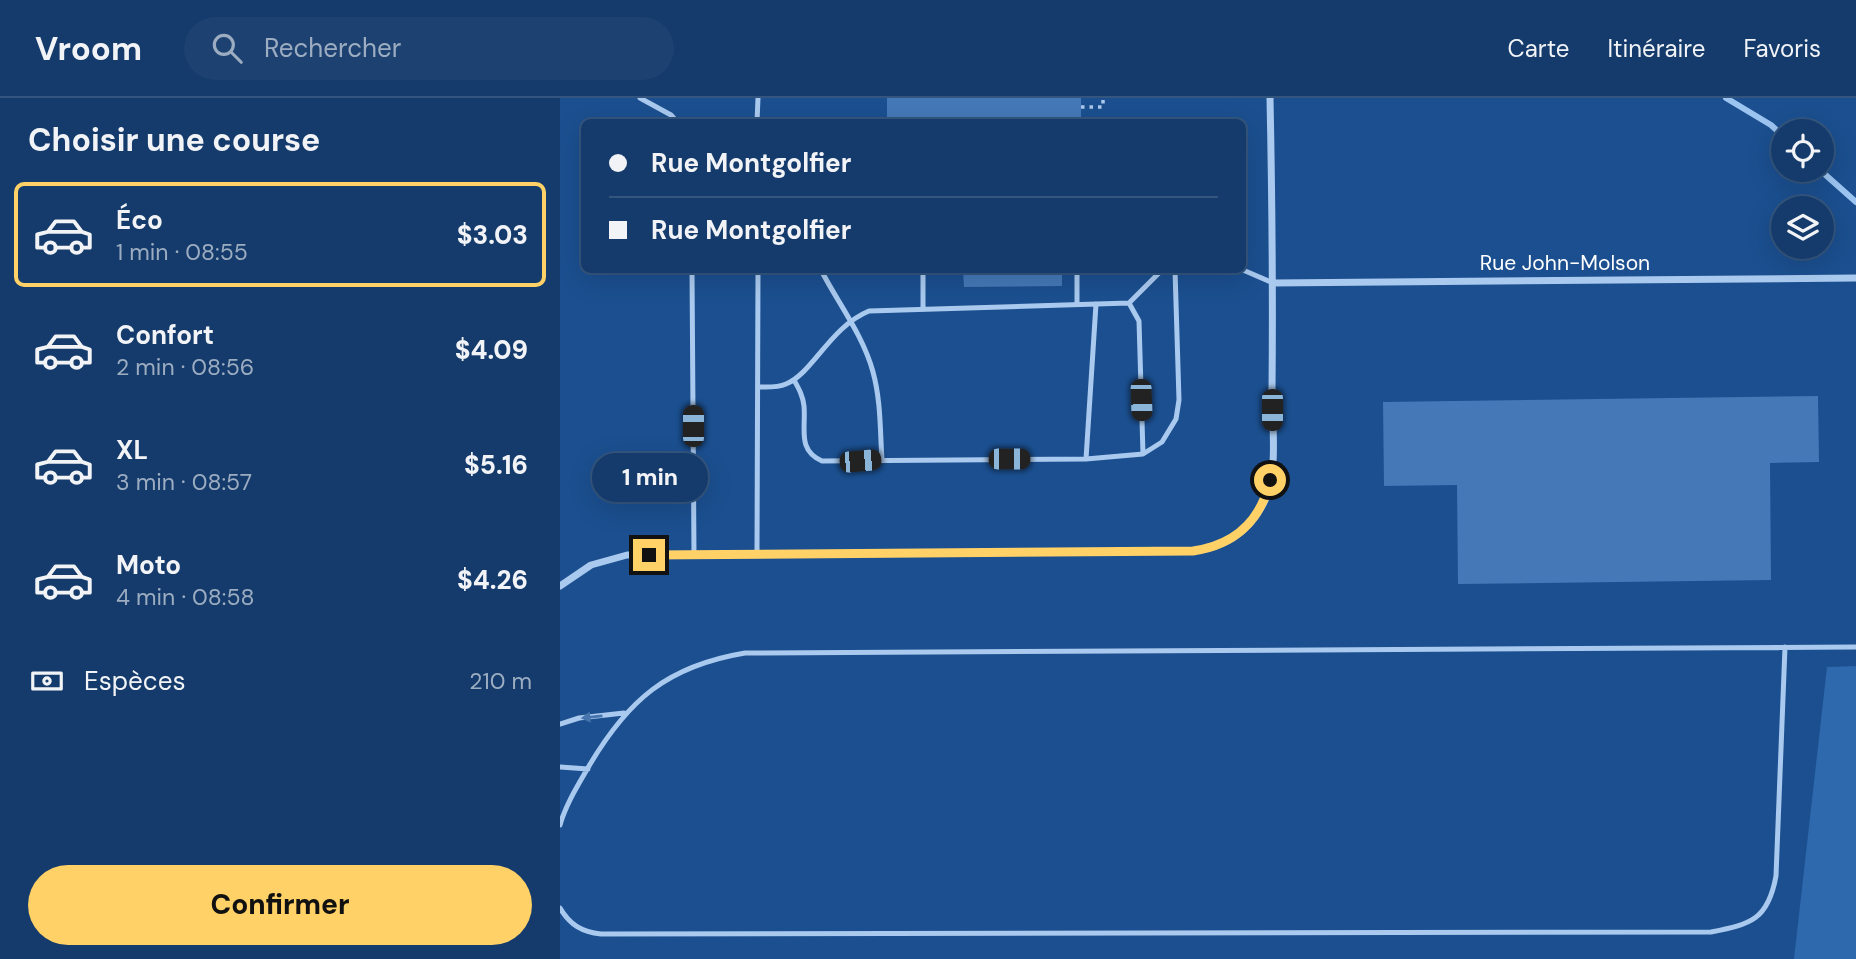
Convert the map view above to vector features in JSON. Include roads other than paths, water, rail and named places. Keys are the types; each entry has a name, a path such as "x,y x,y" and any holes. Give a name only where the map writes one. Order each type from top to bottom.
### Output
{"street":[{"path":"560,586 591,565 616,556 1193,551 1227,543 1240,534 1260,510 1270,480 1273,283 1270,98"},
{"name":"Rue John-Molson","path":"1273,283 1856,278"}],"lane":[{"path":"640,98 662,108 674,119"},
{"path":"757,119 758,98"},
{"path":"1246,272 1273,283"},
{"path":"692,273 694,554"},
{"path":"757,554 758,273"},
{"path":"823,273 850,320 873,370 878,395 882,460"},
{"path":"923,273 923,309"},
{"path":"1077,273 1077,304"},
{"path":"758,387 784,385 794,380 834,334 850,320 869,311 1129,303 1159,273"},
{"path":"794,380 802,393 804,444 810,455 822,461 838,463 882,460 1086,459 1143,454 1162,442 1176,419 1179,400 1175,273"},
{"path":"1129,303 1139,321 1143,454"},
{"path":"1086,459 1097,304"},
{"path":"560,908 566,919 580,930 601,934 1697,932 1744,926 1760,914 1772,897 1776,876 1785,647"},
{"path":"560,825 588,769 624,713 659,684 686,669 715,659 758,652 1856,647"},
{"path":"560,724 579,718 624,713"},
{"path":"560,767 588,769"}],"waterway":[{"path":"1726,98 1771,125"},
{"path":"1834,182 1856,202"}]}
